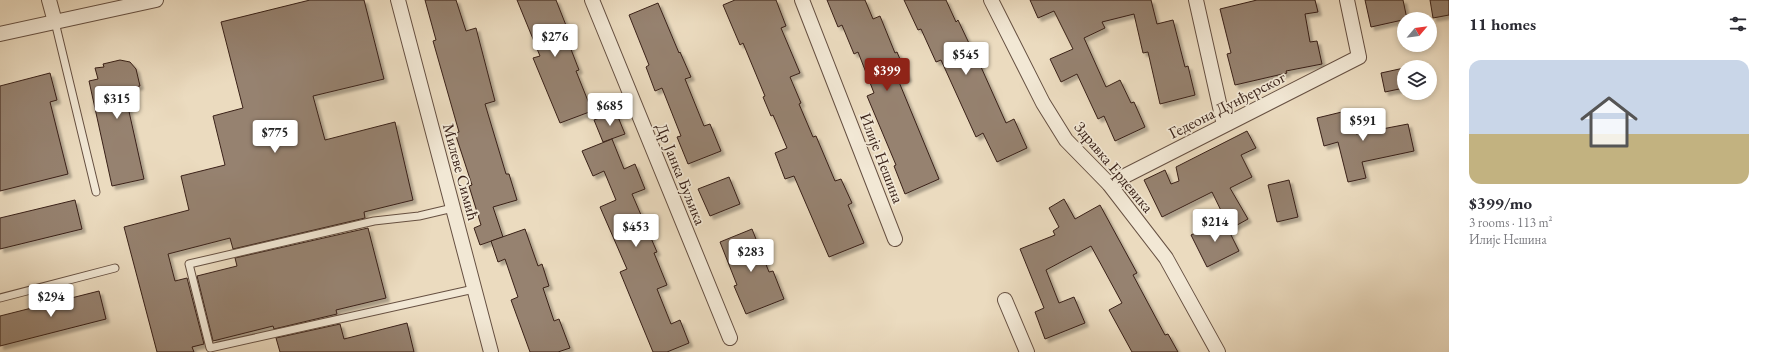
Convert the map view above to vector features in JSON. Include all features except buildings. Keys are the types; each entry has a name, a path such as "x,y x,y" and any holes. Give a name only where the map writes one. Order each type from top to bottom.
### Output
{"street":[{"path":"49,0 55,22"},
{"path":"0,34 156,0"},
{"name":"Милеве Симић","path":"398,0 491,352"},
{"name":"Др Јанка Буљика","path":"592,0 730,338"},
{"name":"Илије Нешина","path":"802,0 895,239"},
{"name":"Здравка Ердевика","path":"990,0 1043,103 1066,140 1110,184 1166,258 1218,352"},
{"path":"1196,0 1224,125"},
{"name":"Гедеона Дунђерског","path":"1110,184 1359,58 1347,0"},
{"path":"1005,300 1027,352"}],"lane":[{"path":"55,22 96,192"},
{"path":"453,208 419,216 374,221 188,264 210,348 474,289"},
{"path":"0,298 115,268"}]}
